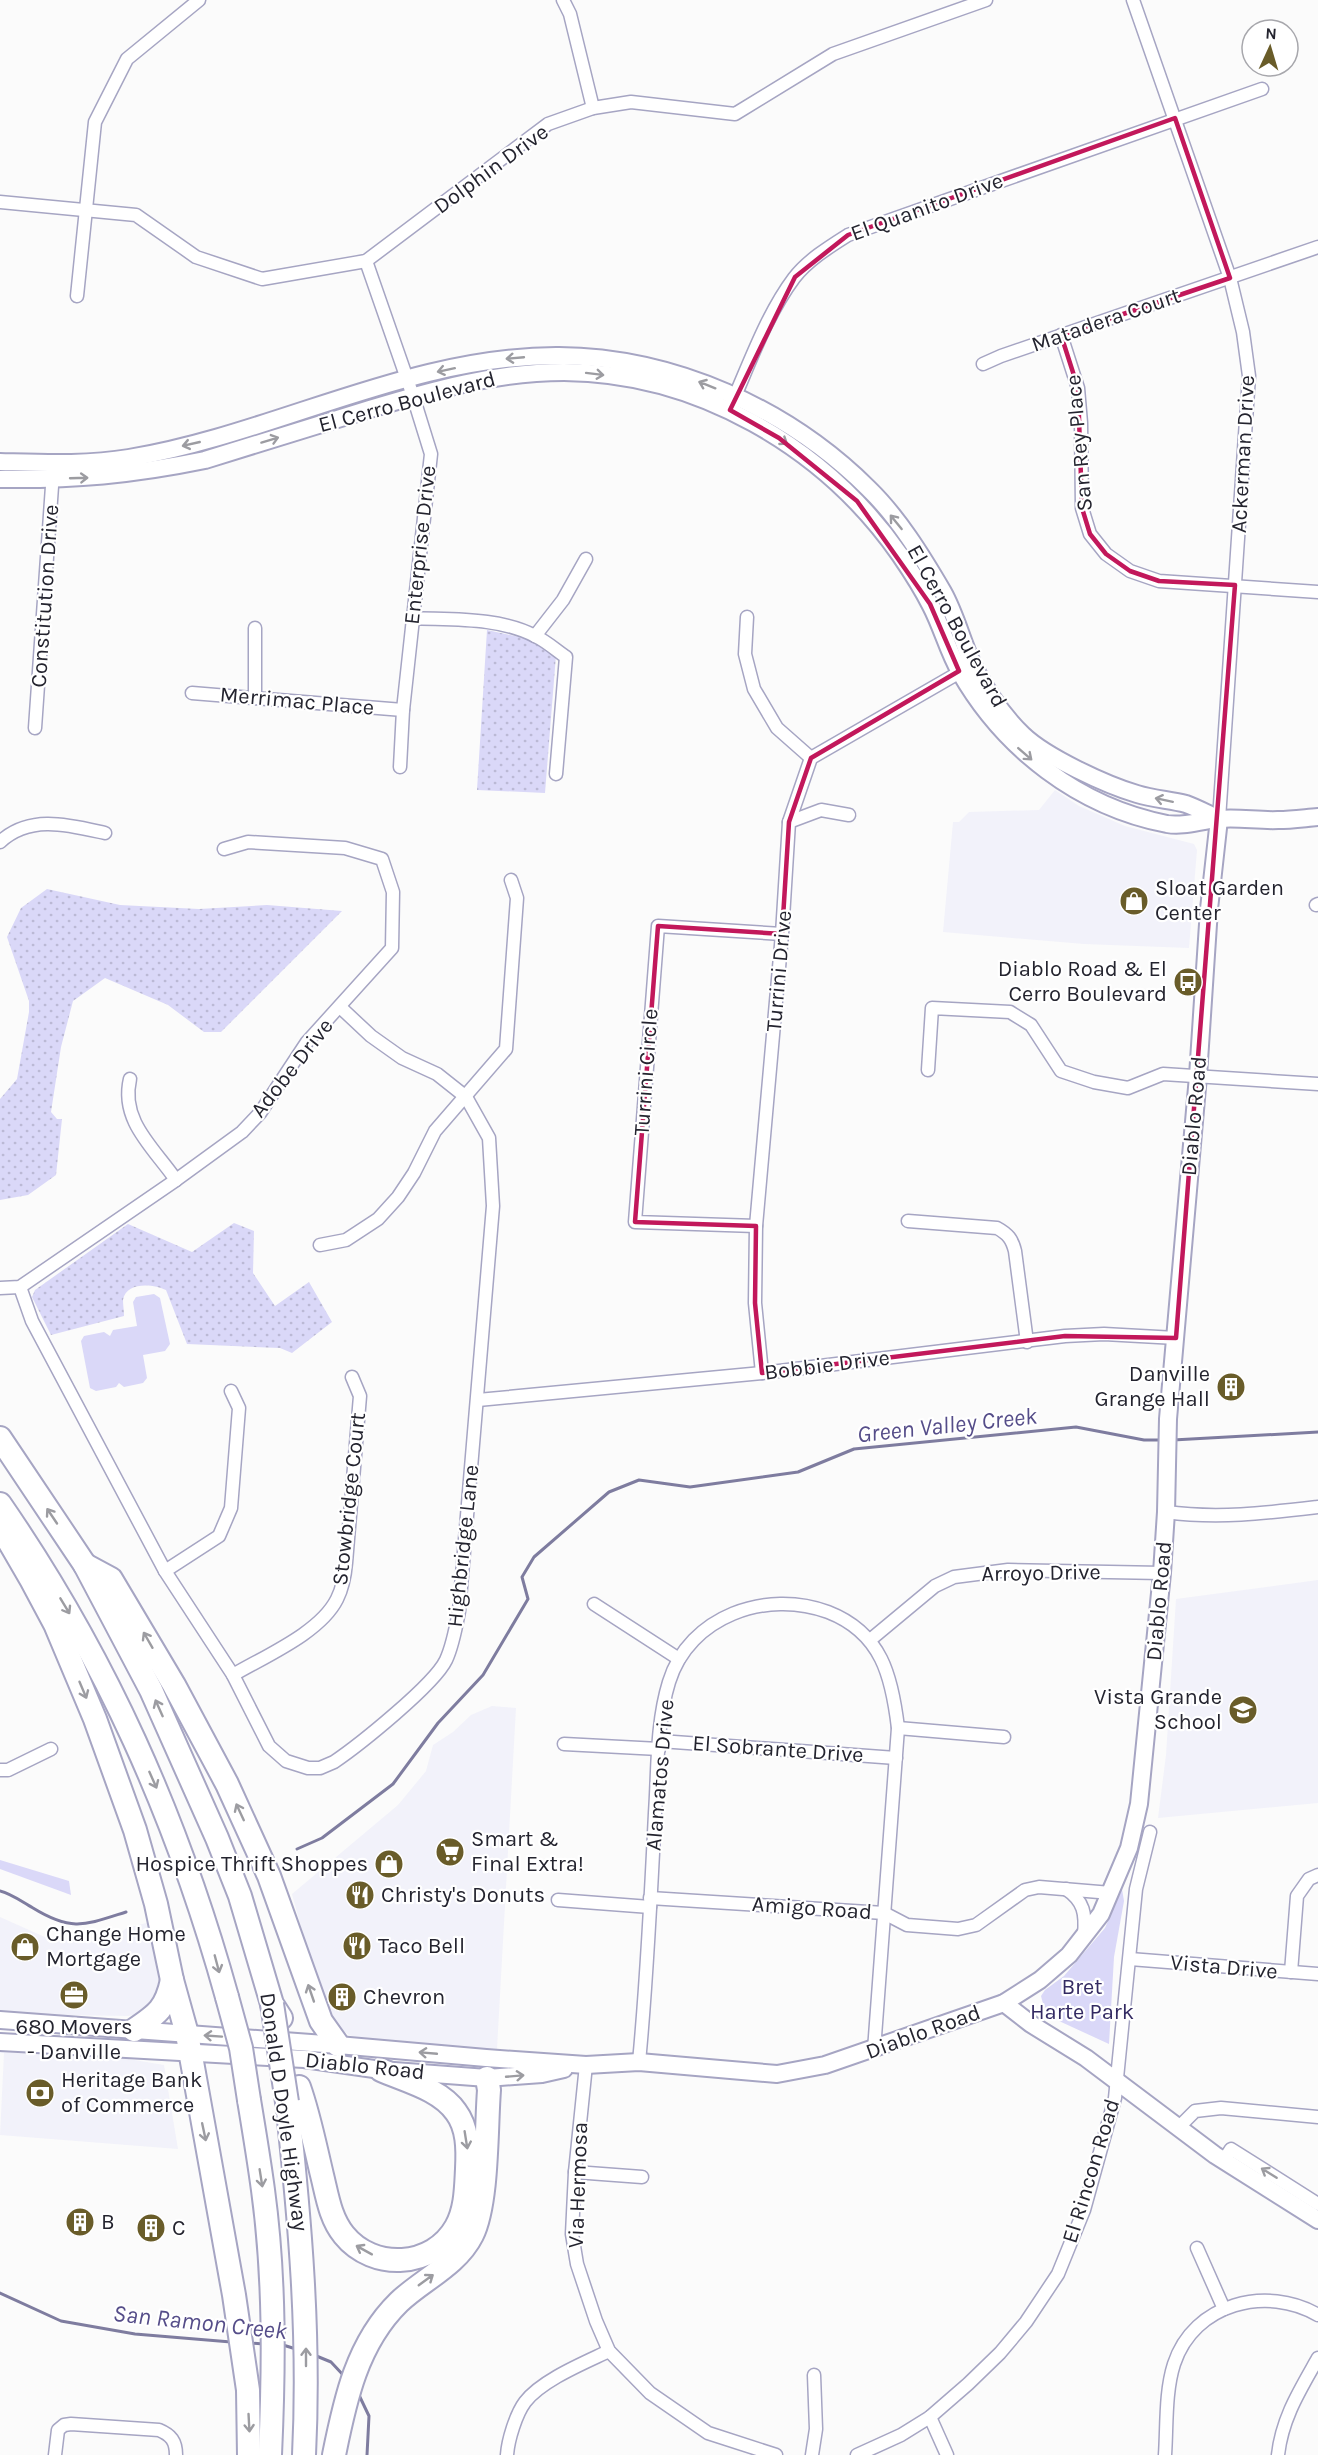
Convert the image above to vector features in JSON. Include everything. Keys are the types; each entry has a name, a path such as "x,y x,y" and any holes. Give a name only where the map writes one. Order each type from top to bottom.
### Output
{"highway":[{"name":"Donald D Doyle Highway","path":"0,1438 85,1565 151,1690 217,1838 240,1896 277,2011 293,2094 304,2280 306,2416 304,2455"},
{"name":"Donald D Doyle Highway","path":"0,1504 79,1628 118,1703 182,1852 209,1933 241,2048 263,2192 271,2284 270,2455"},
{"path":"0,1526 33,1581 55,1624 99,1730 135,1830 156,1904 172,1980 189,2044 234,2295 248,2390 249,2455"},
{"path":"85,1565 111,1580 202,1735 269,1876 321,2021 338,2045"},
{"path":"134,2030 151,2019 168,2000 172,1980"},
{"path":"334,2455 350,2385 372,2337 398,2303 448,2264 463,2249 472,2235 482,2200 489,2090 486,2068"},
{"path":"293,2094 330,2206 344,2234 367,2253 381,2259 409,2259 437,2249 456,2226 465,2202 467,2139 456,2112 446,2101 435,2093 381,2070"}],"street":[{"path":"77,296 96,122 127,58 199,0"},
{"path":"563,0 570,14 593,108"},
{"name":"Dolphin Drive","path":"0,202 136,215 196,258 262,279 366,261 548,124 593,108 631,102 735,114 833,54 986,0"},
{"name":"Ackerman Drive","path":"1133,0 1230,278 1243,332 1249,376 1219,819"},
{"name":"El Quanito Drive","path":"732,403 779,302 795,277 816,257 848,234 1262,89"},
{"name":"Matadera Court","path":"983,364 1318,247"},
{"name":"Enterprise Drive","path":"366,261 413,396 430,454 403,710 400,767"},
{"name":"San Rey Place","path":"1062,335 1078,388 1081,423 1082,508 1090,534 1106,554 1130,571 1160,581 1318,592"},
{"name":"El Cerro Boulevard","path":"0,479 128,459 199,442 407,379 484,362 561,356 639,364 689,378 732,403 811,462 857,501 899,554 930,604 992,720 1009,739 1044,769 1076,790 1114,808 1169,825 1187,825 1219,819"},
{"name":"El Cerro Boulevard","path":"0,462 53,471 134,474 205,460 413,396 476,380 506,376 586,373 640,380 732,403"},
{"name":"Constitution Drive","path":"36,728 53,471"},
{"path":"535,636 563,600 586,559"},
{"path":"747,617 745,654 753,689 777,728 811,758 966,668"},
{"path":"412,618 482,622 509,627 535,636 566,657 556,774"},
{"path":"255,628 255,698"},
{"name":"El Cerro Boulevard","path":"966,668 1024,736 1042,748 1087,774 1135,794 1186,804 1219,819"},
{"name":"Merrimac Place","path":"192,693 403,710"},
{"name":"Turrini Drive","path":"762,1373 755,1303 756,1226 782,934 789,822 811,758"},
{"path":"789,822 821,810 849,814"},
{"path":"1219,819 1282,821 1318,817"},
{"name":"Diablo Road","path":"0,2042 338,2045 486,2068 542,2073 586,2065 639,2062 777,2074 825,2065 874,2050 1004,2003 1040,1980 1069,1955 1101,1914 1111,1893 1128,1848 1139,1804 1162,1573 1168,1419 1198,1076 1209,909 1219,819"},
{"path":"0,840 35,823 70,826 105,833"},
{"name":"Adobe Drive","path":"20,1287 242,1132 260,1113 307,1042 392,948 393,892 382,859 345,848 248,842 224,849"},
{"path":"320,1245 346,1240 378,1219 398,1197 414,1173 435,1131 506,1049 517,898 511,880"},
{"name":"Turrini Circle","path":"756,1226 634,1222 658,926 782,934"},
{"name":"Highbridge Lane","path":"20,1287 32,1321 165,1571 232,1675 269,1746 286,1761 308,1768 320,1768 340,1758 428,1684 446,1661 459,1611 493,1206 489,1138 466,1097 437,1074 402,1058 340,1007"},
{"path":"928,1070 932,1008 1010,1012 1031,1025 1061,1071 1094,1082 1128,1088 1163,1074 1318,1084"},
{"path":"130,1079 127,1093 132,1121 176,1180"},
{"path":"908,1221 997,1228 1007,1234 1013,1242 1015,1251 1027,1342"},
{"path":"0,1288 20,1287"},
{"name":"Bobbie Drive","path":"478,1400 762,1373 1065,1336 1104,1334 1176,1338"},
{"name":"Stowbridge Court","path":"232,1675 311,1628 329,1611 338,1598 346,1563 360,1396 352,1377"},
{"path":"165,1571 219,1536 231,1508 238,1408 231,1391"},
{"path":"1166,1512 1215,1516 1249,1515 1318,1507"},
{"name":"Arroyo Drive","path":"870,1640 935,1586 954,1577 1008,1569 1162,1573"},
{"name":"Alamatos Drive","path":"639,2062 660,1745 669,1682 679,1659 706,1629 743,1609 765,1603 805,1605 830,1613 848,1623 870,1640 883,1659 894,1689 898,1728 874,2050"},
{"path":"594,1604 679,1659"},
{"path":"898,1728 1004,1737"},
{"name":"El Sobrante Drive","path":"564,1744 660,1745 896,1758"},
{"path":"0,1770 8,1770 51,1749"},
{"name":"El Rincon Road","path":"857,2455 901,2435 930,2417 1000,2354 1026,2322 1058,2274 1084,2210 1115,2098 1136,1889 1150,1832"},
{"path":"1292,1972 1297,1896 1309,1879 1318,1875"},
{"name":"Amigo Road","path":"558,1900 884,1913 907,1925 958,1929 976,1925 1025,1890 1039,1887 1111,1893"},
{"path":"1066,1889 1081,1903 1085,1921 1084,1935"},
{"name":"Vista Drive","path":"1130,1959 1318,1974"},
{"path":"1004,2003 1031,2024 1086,2058 1224,2160 1318,2220"},
{"name":"Diablo Road","path":"0,2020 134,2030 189,2044 381,2070 486,2068"},
{"name":"Via Hermosa","path":"586,2065 575,2172 574,2250 596,2320 609,2351 650,2393 708,2433 776,2455"},
{"path":"1179,2127 1195,2111 1221,2108 1318,2117"},
{"path":"1224,2160 1231,2149 1318,2204"},
{"path":"575,2172 642,2177"},
{"path":"1197,2248 1224,2309"},
{"path":"1165,2455 1170,2387 1177,2356 1194,2331 1224,2309 1261,2300 1283,2301 1304,2307 1318,2315"},
{"path":"507,2455 508,2441 525,2402 563,2374 609,2351"},
{"path":"1278,2455 1280,2434 1286,2417 1318,2358"},
{"path":"812,2455 816,2429 814,2374"},
{"path":"930,2417 947,2455"},
{"path":"55,2455 58,2430 64,2425 71,2424 159,2430 168,2434 174,2441 176,2455"}],"highlighted area":[{"path":"1175,118 1230,278 1061,335 1078,388 1082,508 1090,534 1106,554 1130,571 1159,581 1235,585 1176,1338 1065,1336 762,1373 755,1303 756,1226 635,1222 658,926 782,934 789,822 811,758 959,671 930,604 857,501 779,438 730,410 795,277 848,235"}],"shaded area":[{"path":"1055,790 1079,806 1125,826 1194,844 1197,850 1189,948 1084,944 943,932 953,822 959,822 969,812 1039,810"},
{"name":"Vista Grande School","path":"1318,1580 1318,1803 1158,1818 1166,1755 1176,1599"},
{"path":"492,1706 516,1708 497,2049 370,2041 349,2035 332,2023 320,1997 292,1894 398,1805 426,1771 433,1745 453,1732 471,1715"},
{"path":"0,1917 47,1938 81,1942 108,1941 127,1928 150,1922 164,1984 144,2013 128,2016 0,2014"},
{"path":"0,2048 105,2055 164,2065 178,2149 0,2135 4,2053 0,2053"}],"green space":[{"path":"487,630 537,641 556,655 545,793 477,790"},
{"path":"47,889 120,905 199,909 267,905 342,911 221,1032 204,1032 168,1005 105,978 73,1001 61,1047 51,1112 57,1119 62,1119 56,1175 28,1195 0,1200 0,1099 17,1079 29,1012 29,1001 7,937 21,908"},
{"path":"234,1223 254,1231 253,1273 275,1306 309,1282 332,1322 292,1353 280,1348 187,1344 166,1290 155,1286 141,1286 129,1290 123,1300 124,1316 51,1335 32,1297 35,1290 128,1224 192,1252"},
{"path":"154,1294 160,1298 170,1344 165,1351 143,1355 147,1378 143,1383 124,1387 119,1383 116,1387 96,1391 90,1388 81,1341 84,1336 104,1332 110,1336 113,1330 137,1326 133,1302 136,1297"},
{"path":"0,1860 69,1881 71,1895 0,1869"},
{"name":"Bret Harte Park","path":"1122,1889 1124,1901 1114,1957 1109,2044 1046,2015 1041,1996 1045,1990 1064,1976 1105,1928"}],"waterway":[{"name":"Green Valley Creek","path":"297,1849 322,1838 393,1784 438,1723 483,1675 528,1599 522,1577 534,1557 609,1492 639,1480 690,1487 798,1472 854,1449 1076,1427 1144,1440 1163,1440"},
{"name":"Green Valley Creek","path":"1173,1440 1318,1432"},
{"name":"Green Valley Creek","path":"0,1891 47,1916 69,1923 89,1923 126,1912"},
{"name":"San Ramon Creek","path":"0,2293 61,2321 135,2334 231,2342"},
{"name":"San Ramon Creek","path":"250,2343 264,2344"},
{"name":"San Ramon Creek","path":"283,2345 296,2349"},
{"name":"San Ramon Creek","path":"314,2355 331,2362 345,2377"},
{"name":"San Ramon Creek","path":"358,2393 369,2416 367,2455"}],"place":[{"name":"Sloat Garden Center","path":"1134,901"},
{"name":"Diablo Road & El Cerro Boulevard","path":"1188,982"},
{"name":"Danville Grange Hall","path":"1231,1387"},
{"name":"Vista Grande School","path":"1243,1710"},
{"name":"Smart & Final Extra!","path":"450,1852"},
{"name":"Hospice Thrift Shoppes","path":"389,1864"},
{"name":"Christy's Donuts","path":"360,1895"},
{"name":"Taco Bell","path":"357,1946"},
{"name":"Change Home Mortgage","path":"25,1947"},
{"name":"680 Movers - Danville","path":"74,1995"},
{"name":"Chevron","path":"342,1997"},
{"name":"Heritage Bank of Commerce","path":"40,2093"},
{"name":"B","path":"80,2222"},
{"name":"C","path":"151,2228"}]}
